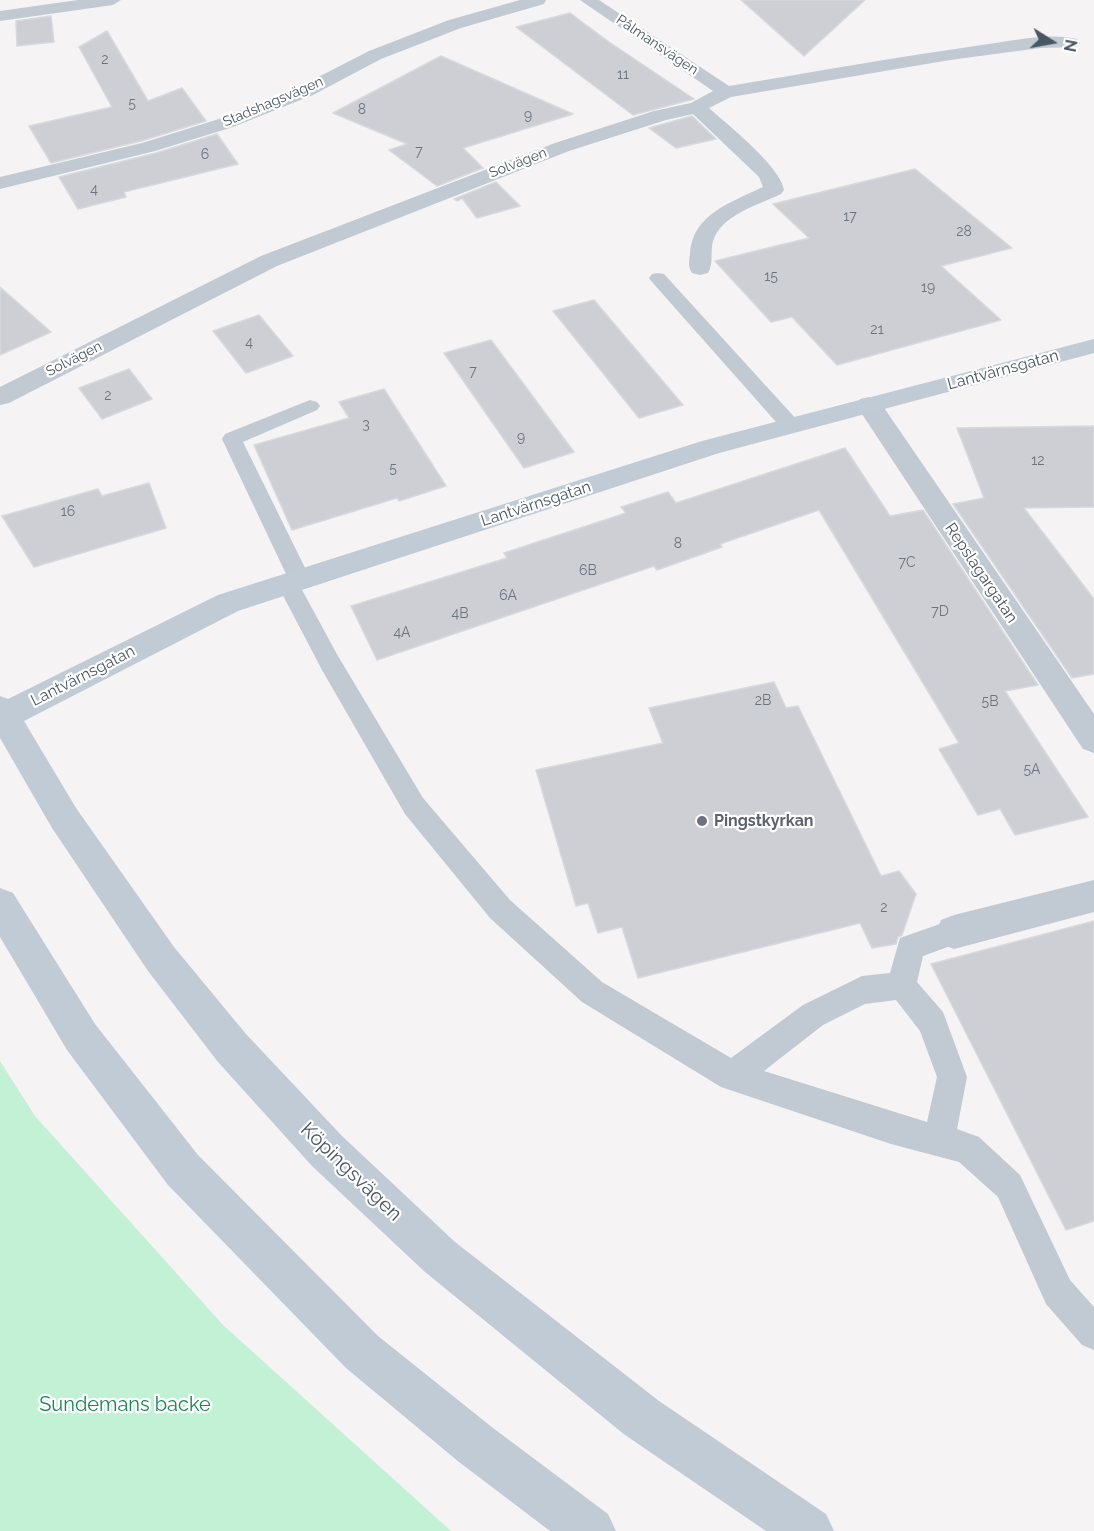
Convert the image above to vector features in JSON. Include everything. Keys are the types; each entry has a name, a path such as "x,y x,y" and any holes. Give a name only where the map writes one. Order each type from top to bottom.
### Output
{"main road":[{"name":"Lantvärnsgatan","path":"1,714 228,603 711,447 1094,346"},
{"name":"Köpingsvägen","path":"1,714 64,818 161,959 232,1048 327,1151 441,1257 642,1418 809,1531"},
{"path":"0,904 81,1037 183,1170 362,1352 476,1445 591,1531"}],"street":[{"path":"0,16 113,0"},
{"name":"Stadshagsvägen","path":"0,183 148,147 226,123 306,91 375,55 455,24 538,0"},
{"name":"Pålmansvägen","path":"588,0 726,92"},
{"name":"Solvägen","path":"0,397 269,261 562,147 661,115 697,107 726,92 950,55 1040,43 1071,43"},
{"path":"697,107 767,173 773,182 774,190 741,203 716,222 703,238 700,268"},
{"name":"Repslagargatan","path":"869,405 1094,740"},
{"path":"954,932 1094,896"}],"lane":[{"path":"658,278 791,426"},
{"path":"310,406 232,439 336,675 414,806 500,909 592,992 732,1076 891,1128 968,1148 1009,1186 1058,1292 1094,1333"},
{"path":"902,986 910,947 954,932"},
{"path":"732,1076 813,1015 862,990 902,986"},
{"path":"902,986 932,1022 952,1077 939,1140"}],"green space":[{"name":"Sundemans backe","path":"0,1061 35,1116 223,1325 451,1531 0,1531"}],"building":[{"path":"741,0 865,0 804,56"},
{"path":"570,13 694,99 633,115 516,27"},
{"path":"51,16 54,42 17,46 16,21"},
{"path":"107,31 148,101 182,88 206,121 141,141 51,163 29,126 112,107 79,47"},
{"path":"441,56 573,114 463,148 483,168 437,186 389,150 407,144 333,113"},
{"path":"692,116 716,139 676,148 649,128"},
{"path":"217,134 238,164 124,192 126,197 78,209 59,177 156,153"},
{"path":"915,169 1012,248 941,266 1001,320 837,365 792,317 771,322 715,261 809,238 773,204"},
{"path":"496,182 520,206 477,218 462,198 458,201 454,199"},
{"path":"0,287 51,332 0,355"},
{"path":"594,300 683,405 639,418 553,311"},
{"path":"259,315 293,356 246,373 213,331"},
{"path":"491,340 574,452 524,468 444,353"},
{"path":"129,369 152,399 102,419 79,388"},
{"path":"384,389 446,486 399,501 397,498 292,530 254,445 349,418 339,402"},
{"path":"1094,426 1094,507 1024,508 1094,599 1094,674 1072,678 953,504 984,498 957,428"},
{"path":"845,448 890,516 923,510 1038,685 1005,691 1088,817 1015,835 1000,809 978,815 939,749 959,743 819,510 720,544 722,547 657,570 654,566 377,660 351,606 507,558 504,553 626,513 621,507 668,492 676,503"},
{"path":"149,483 166,528 34,567 2,516 98,489 102,496"},
{"name":"Pingstkyrkan","path":"774,682 786,708 798,706 881,876 899,871 916,894 902,935 898,937 896,944 872,948 860,923 638,978 622,927 598,933 588,903 576,906 536,770 663,743 649,708"},
{"path":"1094,921 1094,1221 1066,1230 931,964"}],"place":[{"name":"Pingstkyrkan","path":"702,821"}]}
